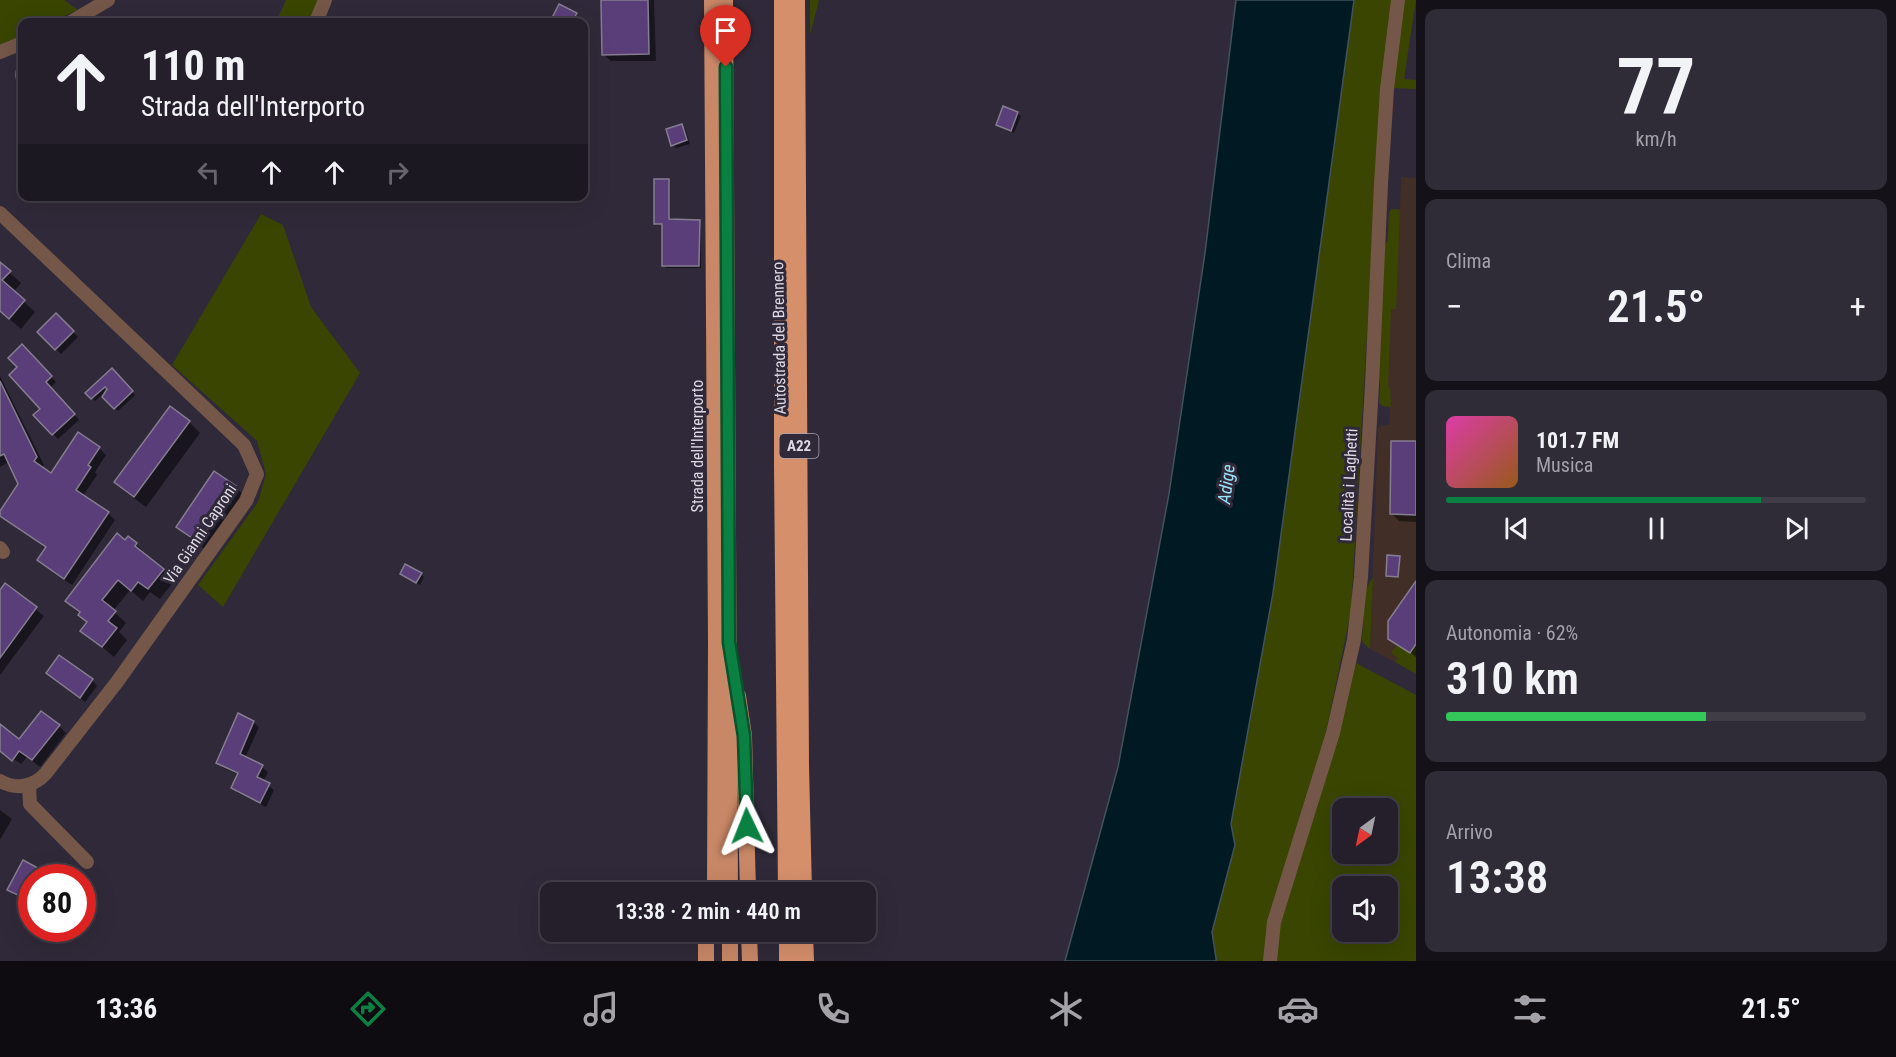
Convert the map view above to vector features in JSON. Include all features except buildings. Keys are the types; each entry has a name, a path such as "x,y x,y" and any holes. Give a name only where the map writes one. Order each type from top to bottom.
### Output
{"highway":[{"name":"Strada dell'Interporto","path":"712,0 716,631 715,882"},
{"name":"Strada dell'Interporto","path":"725,0 730,882"},
{"name":"Autostrada del Brennero","path":"783,0 783,466 787,882"},
{"name":"Autostrada del Brennero","path":"796,0 800,766 803,882"},
{"path":"729,642 744,736 748,882"},
{"path":"708,882 714,823"},
{"path":"705,961 706,942"},
{"path":"716,942 716,961"},
{"path":"730,942 730,961"},
{"path":"749,942 750,961"},
{"path":"788,942 788,961"},
{"path":"804,942 805,961"}],"street":[{"path":"78,18 108,0"},
{"path":"318,18 325,0"},
{"name":"Località i Laghetti","path":"1270,961 1274,922 1333,732 1354,640 1361,577 1387,89 1398,0"},
{"path":"0,52 18,45"},
{"name":"Via Gianni Caproni","path":"0,213 244,445 257,474 246,501 117,682 46,773 29,785"},
{"path":"0,781 14,786 29,785 30,804 87,862"}],"shaded area":[{"path":"1401,177 1416,178 1416,653 1406,668 1370,649 1378,429 1382,425 1389,425 1390,407 1379,403 1389,212 1392,209 1400,209"}],"green space":[{"path":"0,0 64,0 78,10 59,18 18,18 18,37 0,45"},
{"path":"286,0 320,0 312,18 278,18"},
{"path":"810,0 819,0 810,35"},
{"path":"1354,0 1394,0 1378,142 1351,611 1326,732 1272,906 1264,961 1216,961 1212,932 1235,845 1231,824 1273,593"},
{"path":"1401,0 1416,0 1404,79 1416,80 1416,89 1390,88"},
{"path":"1392,209 1400,210 1396,309 1391,309 1388,387 1390,388 1391,407 1379,403 1378,368 1384,247 1388,239 1389,212"},
{"path":"261,214 283,225 311,307 360,373 223,607 198,585 258,502 266,474 257,441 172,365"},
{"path":"1373,577 1370,649 1362,640 1365,591"},
{"path":"1416,644 1416,674 1395,662 1398,658 1391,653 1397,645"},
{"path":"1356,663 1416,695 1416,961 1276,961 1280,924"}],"water":[{"name":"Adige","path":"1236,0 1354,0 1273,593 1231,824 1235,845 1212,932 1216,961 1065,961 1118,767 1169,494 1205,253"}],"route":[{"path":"726,67 729,642 744,736 747,826"}]}
